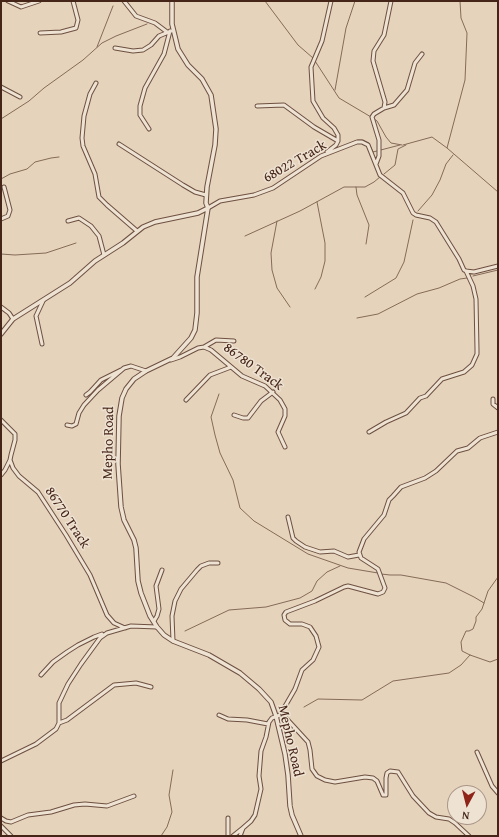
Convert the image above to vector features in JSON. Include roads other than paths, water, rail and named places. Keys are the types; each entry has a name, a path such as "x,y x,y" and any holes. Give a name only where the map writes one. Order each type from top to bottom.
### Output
{"street":[{"path":"8,1 21,7 39,1"},
{"path":"40,32 61,32 76,28 78,20 73,1"},
{"path":"124,1 136,16 155,23 170,31"},
{"name":"Mepho Road","path":"172,1 170,31 188,66 202,79 207,87 213,104 216,137 206,195 208,208 197,271 195,330 184,347 167,361 146,371 130,383 122,398 119,416 118,464 122,514 136,548 138,581 141,592 157,627 164,635 174,641 209,655 240,673 266,696 278,715 288,775 290,806 295,824 301,836"},
{"path":"326,153 336,145 338,141 337,132 323,118 313,101 311,71 312,63 322,41 330,1"},
{"path":"384,108 385,98 373,62 374,51 384,35 391,1"},
{"path":"115,48 134,51 143,50 151,45 160,36 170,31"},
{"path":"149,129 140,115 140,106 145,88 164,54 170,31"},
{"path":"376,165 379,156 379,140 372,117 384,108 394,105 407,90 412,68 422,54"},
{"path":"96,83 90,94 84,116 82,138 83,146 95,174 99,197 107,206 137,231"},
{"path":"1,87 20,97"},
{"path":"258,106 284,105 314,127 338,141"},
{"name":"68022 Track","path":"1,334 13,319 70,283 104,255 150,223 192,215 220,201 254,195 273,188 326,153 357,142 362,142 368,145 380,174 384,179 403,194 413,213 430,218 436,222 459,259 475,292 478,344 477,354 468,369 459,375 442,379 426,396 420,398 406,413 369,432"},
{"path":"119,144 183,185 195,192 206,195"},
{"path":"1,219 8,216 10,210 4,187"},
{"path":"68,221 79,218 91,226 99,236 104,255"},
{"path":"466,272 474,272 498,266"},
{"path":"42,344 36,316 43,301"},
{"path":"1,307 9,313 13,319"},
{"path":"204,347 216,340 234,341"},
{"name":"86780 Track","path":"167,361 180,358 198,348 204,347 211,350 242,376 260,382 273,392 285,409 285,416 278,432 285,447"},
{"path":"86,395 105,378 124,368 131,366 146,371"},
{"path":"186,400 210,375 231,367"},
{"path":"67,425 72,426 76,424 79,413 84,405 98,390 124,368"},
{"path":"234,415 248,418 261,401 273,392"},
{"path":"493,399 494,406 498,408"},
{"path":"1,420 15,434 10,460 5,470 1,474"},
{"path":"359,555 364,539 382,518 389,500 399,489 430,475 441,467 457,451 468,448 480,438 498,432"},
{"name":"86770 Track","path":"10,460 15,472 38,492 66,535 90,575 107,615 114,623 125,628"},
{"path":"288,517 293,538 299,544 320,552 334,551 348,556 359,555"},
{"path":"233,836 251,822 255,815 261,789 259,776 261,751 266,737 268,724 270,720 278,715 295,689 300,674 305,666 313,660 319,647 316,636 310,627 302,624 290,624 285,620 284,615 286,612 312,603 348,586 374,593 383,592 385,588 378,568 361,558 359,555"},
{"path":"174,641 172,616 175,601 181,589 202,566 209,563 218,563"},
{"path":"154,621 157,616 158,609 156,586 162,570"},
{"path":"42,675 53,662 78,645 94,637 136,626 157,627"},
{"path":"1,761 36,744 56,729 59,723 59,703 68,684 97,641 107,633"},
{"path":"59,723 68,720 114,685 136,683 151,687"},
{"path":"219,715 228,720 247,720 268,724"},
{"path":"278,715 285,717 308,742 312,770 317,776 334,782 365,777 373,778 378,781 383,795 386,794 387,773 390,771 398,772 413,796 428,813 436,817 449,819 455,822 469,836"},
{"path":"477,752 494,790 498,793"},
{"path":"1,818 11,822 28,815 51,812 74,805 85,804 107,806 134,796"},
{"path":"228,818 228,836"},
{"path":"1,826 11,836"},
{"path":"240,836 243,828"}],"waterway":[{"path":"265,1 298,45 313,58"},
{"path":"335,90 346,28 355,1"},
{"path":"460,1 461,18 467,33 465,80 447,148 498,192"},
{"path":"97,47 113,6"},
{"path":"1,119 29,101 44,88 83,60 102,43 147,24"},
{"path":"315,61 339,98 371,117"},
{"path":"373,118 377,121 391,143 402,145"},
{"path":"403,145 432,137 447,148"},
{"path":"355,141 363,140 369,143 373,152 400,145"},
{"path":"384,174 395,165 398,149 406,145"},
{"path":"418,211 432,195 446,164 453,155"},
{"path":"1,179 10,174 27,169 35,162 59,157"},
{"path":"245,236 300,211 344,187 365,187 380,177"},
{"path":"356,187 357,195 369,225 366,244"},
{"path":"315,289 321,277 325,261 325,243 317,202"},
{"path":"365,297 396,278 404,262 413,220"},
{"path":"277,221 271,253 272,270 277,288 290,307"},
{"path":"1,254 15,255 46,253 76,243"},
{"path":"473,276 498,270"},
{"path":"357,318 378,314 417,294 467,278"},
{"path":"219,394 211,417 220,453 233,480 240,508 254,521 308,554 348,568 378,573"},
{"path":"185,631 229,610 266,607 300,598 312,591 317,581 327,572 340,566"},
{"path":"381,574 401,575 446,583 484,603"},
{"path":"498,577 488,591 482,609 476,617 473,629 466,631 461,642 462,651 470,655 490,662 498,659"},
{"path":"304,707 318,699 362,700 393,681 449,673 461,665 470,655"},
{"path":"161,836 167,827 172,812 169,795 173,770"}]}
